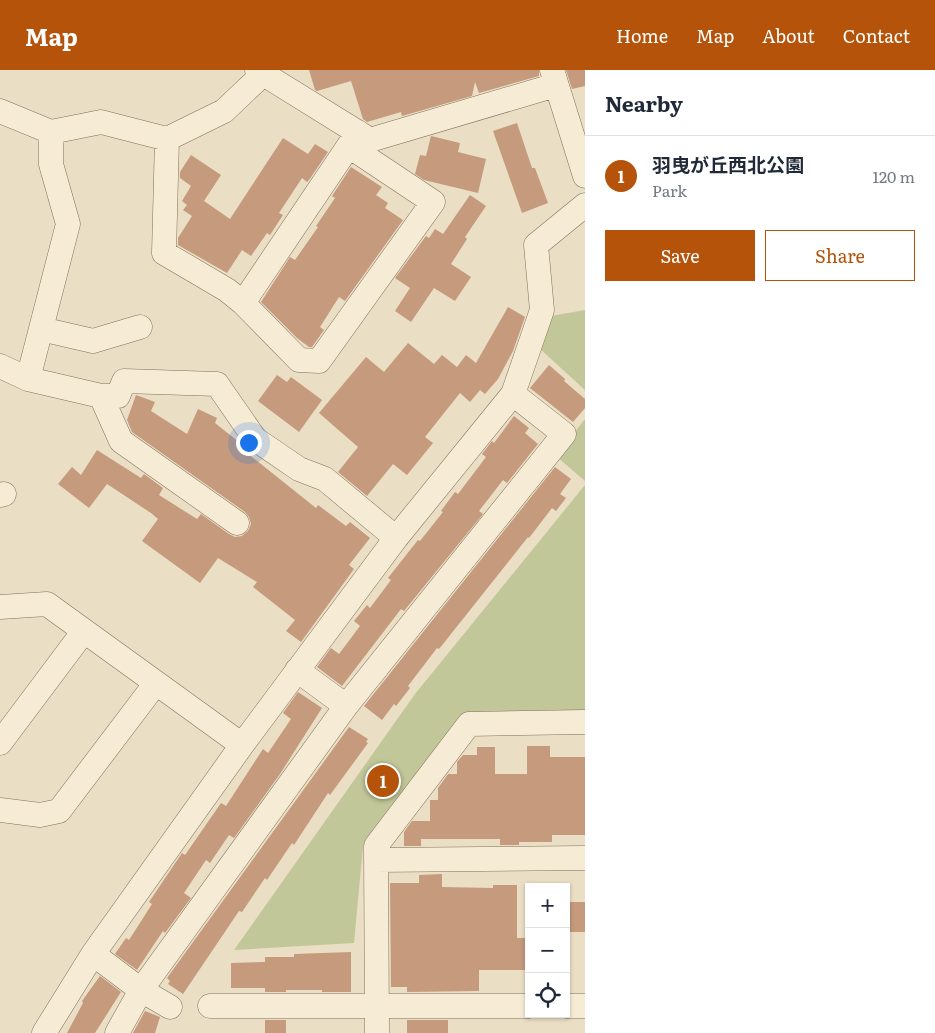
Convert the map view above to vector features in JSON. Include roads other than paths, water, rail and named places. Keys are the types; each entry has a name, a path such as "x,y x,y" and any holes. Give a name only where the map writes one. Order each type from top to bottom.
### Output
{"street":[{"path":"0,111 52,132 101,122 167,139 224,111 260,72 354,139 433,202 319,361 299,360 243,303 227,290 164,253 167,139"},
{"path":"354,139 370,140 554,78 585,176"},
{"path":"28,379 68,224 51,164 52,132"},
{"path":"243,303 354,139"},
{"path":"44,1033 93,954 297,670 396,538 513,394 542,310 536,245 585,205"},
{"path":"41,328 93,340 140,327"},
{"path":"0,366 28,379 101,396 118,396 124,381 218,384 256,439 299,469 325,479 396,538"},
{"path":"117,1033 141,990 346,706 564,434 513,394"},
{"path":"101,396 121,441 237,523"},
{"path":"0,607 47,604 242,745"},
{"path":"0,743 84,631"},
{"path":"297,670 346,706"},
{"path":"0,810 40,815 59,811 156,683"},
{"path":"377,1033 376,846 469,724 585,722"},
{"path":"376,860 585,858"},
{"path":"93,954 141,990 170,1007"},
{"path":"210,1006 525,1006"},
{"path":"570,1006 585,1006"}],"place":[{"name":"羽曳が丘西北公園","path":"383,781"}]}
